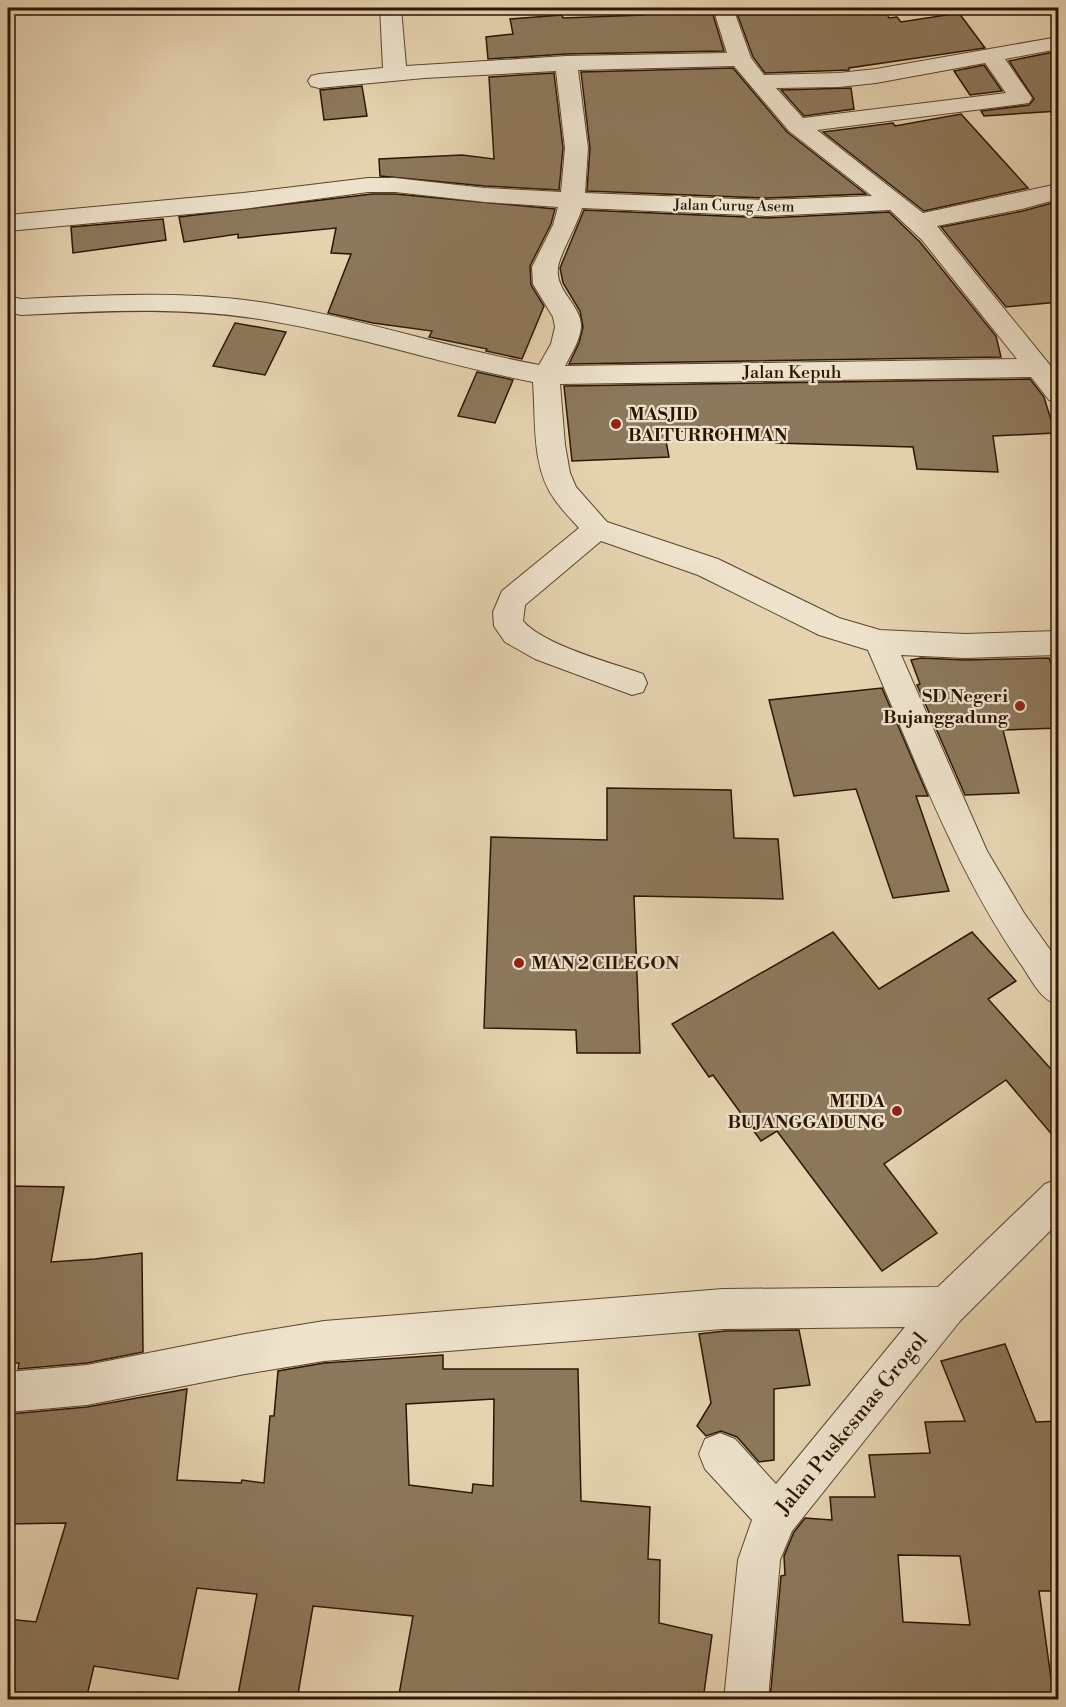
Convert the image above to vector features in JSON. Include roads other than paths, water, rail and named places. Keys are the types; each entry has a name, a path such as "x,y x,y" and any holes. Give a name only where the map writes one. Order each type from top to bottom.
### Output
{"street":[{"path":"390,8 394,73"},
{"path":"723,8 740,59 797,126 896,202 932,234 1059,393"},
{"path":"759,82 839,80 876,76 1059,42"},
{"path":"797,126 1022,98 990,54"},
{"path":"319,81 394,73 566,63 740,59"},
{"path":"566,63 577,132 578,170 566,225 545,267 546,284 566,317 568,327 564,344 546,375 551,445 556,472 564,492 597,529 708,567 830,627 880,642 964,646 1059,643"},
{"name":"Jalan Curug Asem","path":"8,223 243,201 368,185 395,185 485,195 767,208 896,202"},
{"path":"917,222 1022,201 1059,190"},
{"name":"Jalan Kepuh","path":"8,304 21,307 179,303 269,311 331,324 507,369 546,375 1038,368"},
{"path":"597,529 512,599 506,616 509,629 527,643 632,683"},
{"path":"880,642 974,858 1012,924 1059,989"},
{"name":"Jalan Puskesmas Grogol","path":"746,1700 759,1560 766,1536 777,1516 946,1307 1056,1210"},
{"path":"8,1392 69,1388 274,1347 324,1341 723,1309 946,1307"},
{"path":"720,1454 777,1516"}],"place":[{"name":"MASJID BAITURROHMAN","path":"616,424"},
{"name":"SD Negeri Bujanggadung","path":"1020,706"},
{"name":"MAN 2 CILEGON","path":"519,963"},
{"name":"MTDA BUJANGGADUNG","path":"897,1111"}]}
